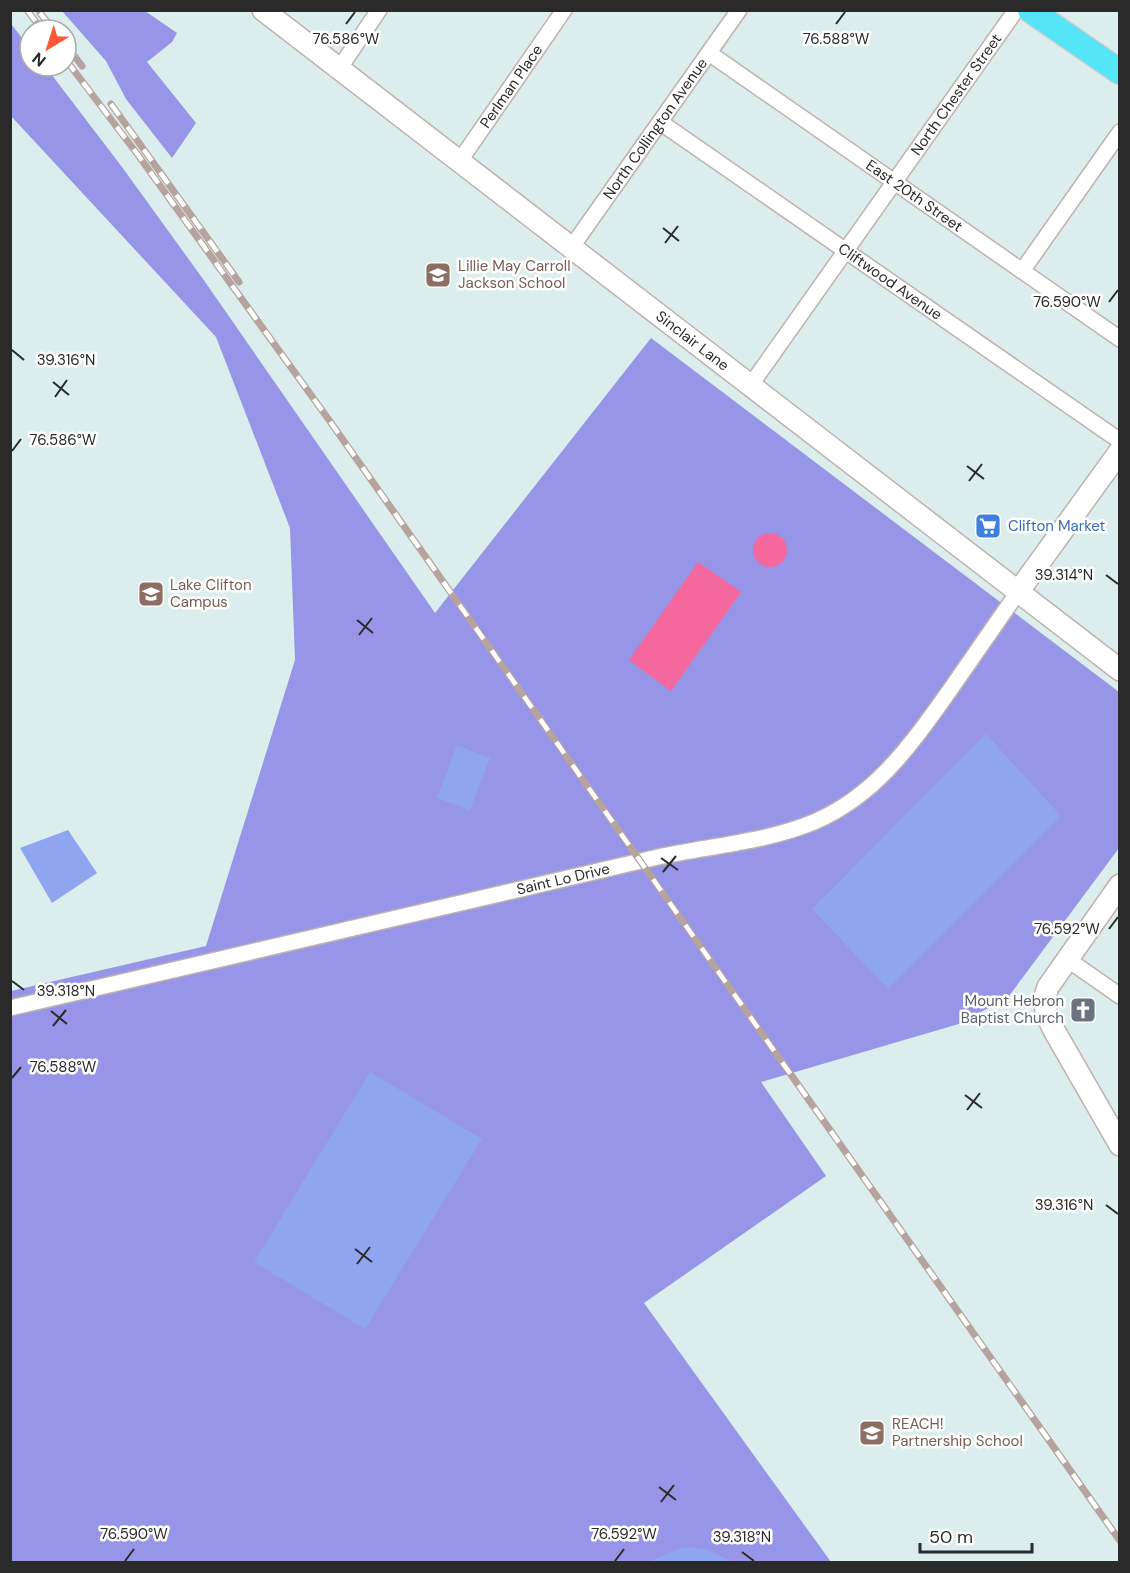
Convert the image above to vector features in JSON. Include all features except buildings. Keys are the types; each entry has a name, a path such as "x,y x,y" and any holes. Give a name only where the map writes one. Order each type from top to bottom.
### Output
{"main road":[{"name":"Sinclair Lane","path":"263,10 1119,670"},
{"path":"1030,10 1119,72"},
{"path":"1018,592 1119,452"},
{"path":"1119,885 1048,987 1044,1002 1046,1015 1119,1145"}],"street":[{"path":"339,69 380,10"},
{"name":"Perlman Place","path":"459,162 564,10"},
{"name":"North Collington Avenue","path":"571,248 739,10"},
{"name":"North Chester Street","path":"750,386 1017,10"},
{"name":"East 20th Street","path":"709,53 1119,339"},
{"name":"Cliftwood Avenue","path":"660,122 1119,441"},
{"path":"1022,271 1119,132"},
{"name":"Saint Lo Drive","path":"10,1008 658,856 765,836 814,822 849,803 892,768 1018,592"},
{"path":"1067,959 1119,996"}],"shaded area":[{"path":"62,11 145,11 177,33 172,42 147,62 196,123 172,158 126,99 106,61 78,29 78,18 68,18"},
{"path":"11,24 18,33 18,78 54,78 203,279 435,613 651,338 1119,692 1119,848 1009,996 962,1023 761,1082 826,1176 644,1303 831,1562 11,1562 11,991 206,946 295,660 290,528 216,337 11,116"},
{"path":"770,533 782,538 787,550 782,562 770,567 758,562 753,550 758,538"},
{"path":"698,562 741,592 671,691 629,660"},
{"path":"986,734 1061,816 888,989 812,909"},
{"path":"457,745 490,758 470,810 437,798"},
{"path":"68,830 97,873 52,903 20,848"},
{"path":"370,1072 482,1139 365,1329 254,1262"},
{"path":"692,1547 707,1550 734,1562 649,1562 677,1549"}],"railway":[{"path":"27,10 33,18"},
{"path":"40,13 44,18"},
{"path":"78,61 82,66"},
{"path":"78,76 138,155 329,420 1120,1541"},
{"path":"111,104 239,282"}],"place":[{"name":"Lillie May Carroll Jackson School","path":"438,275"},
{"name":"Clifton Market","path":"988,526"},
{"name":"Lake Clifton Campus","path":"151,594"},
{"name":"Mount Hebron Baptist Church","path":"1083,1010"},
{"name":"REACH! Partnership School","path":"872,1433"}]}
